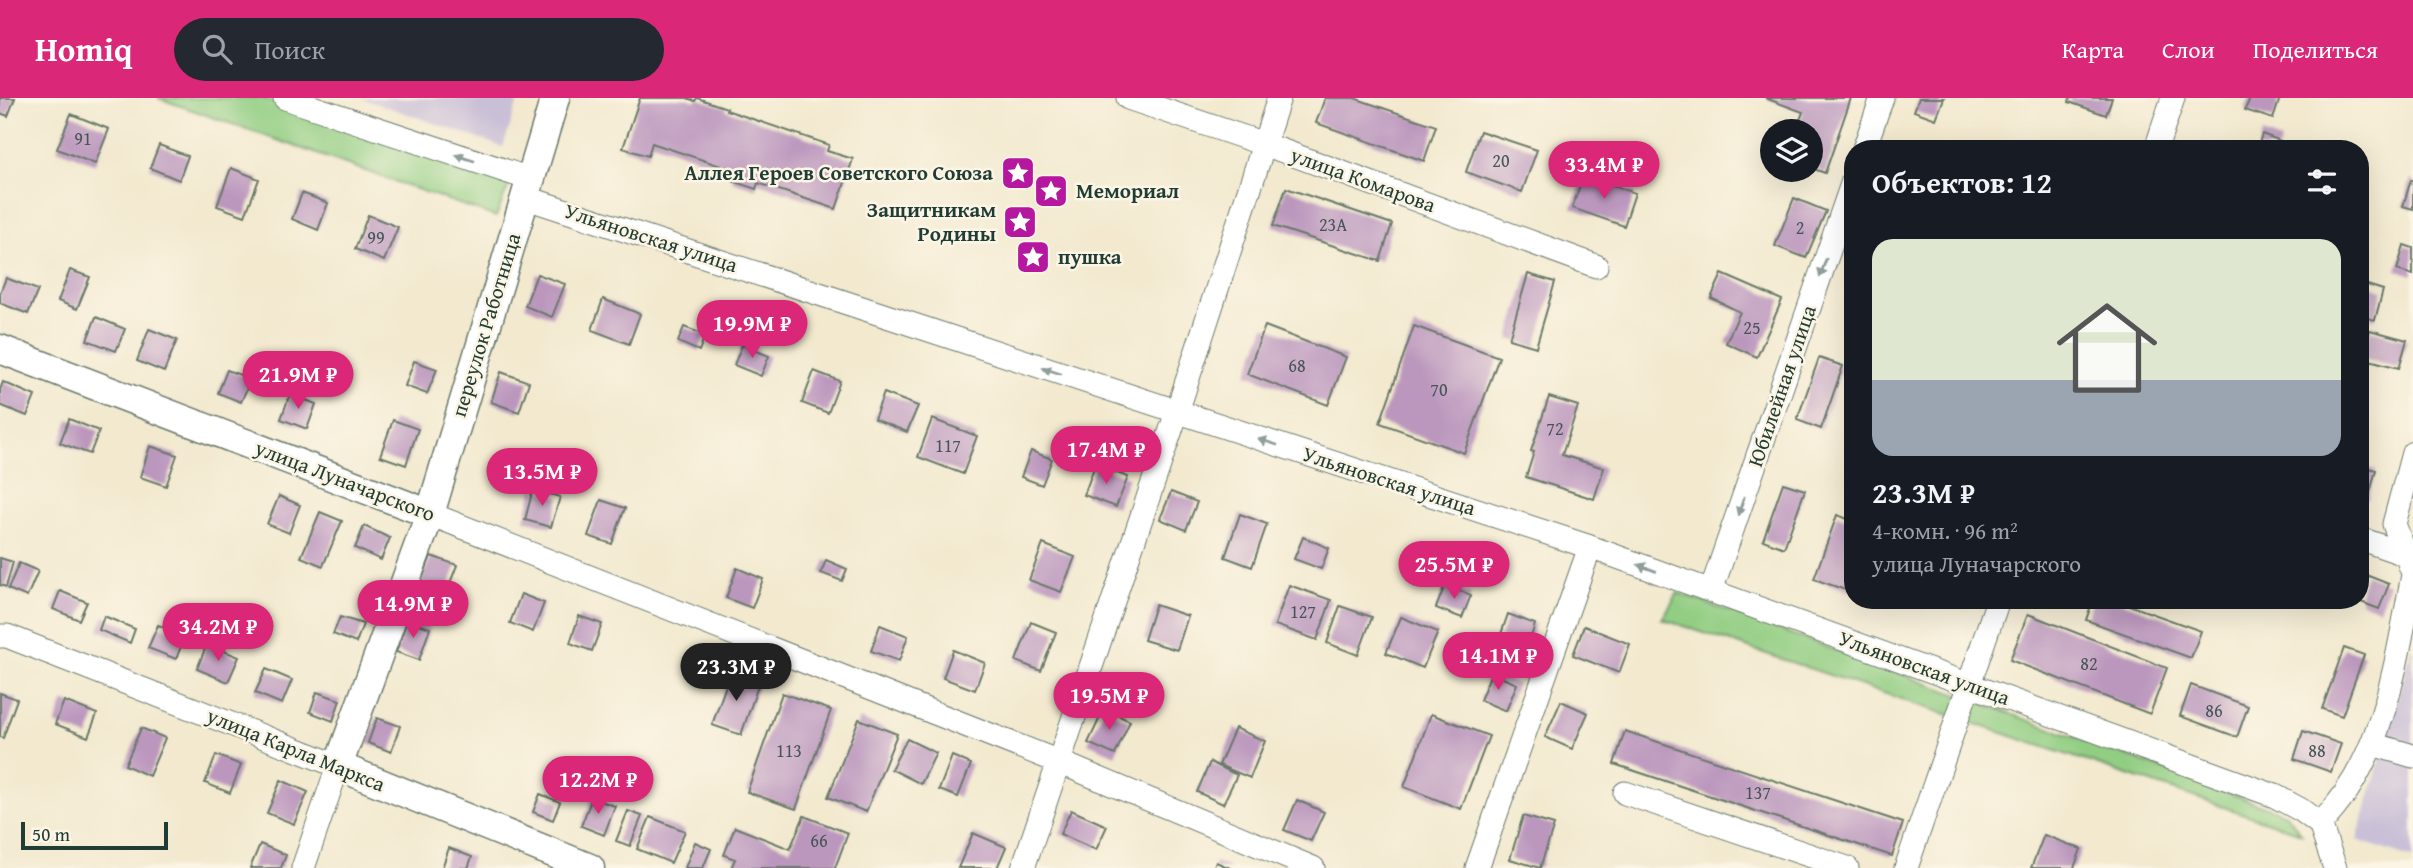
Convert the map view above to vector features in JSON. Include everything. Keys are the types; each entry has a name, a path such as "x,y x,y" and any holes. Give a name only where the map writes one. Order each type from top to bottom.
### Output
{"main road":[{"name":"переулок Работница","path":"338,766 430,513 555,98"},
{"name":"улица Луначарского","path":"0,349 430,513"},
{"name":"улица Карла Маркса","path":"338,766 590,868"}],"street":[{"name":"Ульяновская улица","path":"285,98 527,188 1177,412 1590,547 2275,796 2320,824"},
{"name":"улица Комарова","path":"1128,98 1264,144 1596,266"},
{"path":"1023,868 1177,412 1279,98"},
{"path":"1867,140 1882,98"},
{"path":"2159,140 2173,98"},
{"name":"Юбилейная улица","path":"1712,591 1844,207"},
{"path":"2335,868 2320,824 2336,808 2352,785 2372,744 2392,681 2411,568 2394,524 2413,453"},
{"name":"улица Луначарского","path":"430,513 1059,762 1313,868"},
{"path":"2369,544 2411,568"},
{"path":"1477,868 1590,547"},
{"path":"1906,868 1995,609"},
{"name":"улица Карла Маркса","path":"0,636 7,636 338,766"},
{"path":"2372,744 2413,756"},
{"name":"переулок Работница","path":"303,868 338,766"},
{"path":"1625,793 1847,868"}],"shaded area":[{"path":"361,98 519,98 503,147"},
{"path":"2413,649 2413,859 2357,840"}],"green space":[{"path":"158,98 262,98 510,182 496,217"},
{"path":"1678,593 2286,814 2301,833 1662,619"}],"building":[{"path":"0,98 15,98 8,116 0,113"},
{"path":"640,98 687,98 695,101 697,98 829,145 827,151 853,159 836,209 758,183 756,189 732,181 736,171 652,143 648,156 623,148"},
{"path":"1325,98 1354,98 1436,126 1424,161 1316,123"},
{"path":"1765,98 1851,98 1825,173 1823,119 1800,119 1803,112"},
{"path":"1919,98 1944,98 1936,119 1914,111"},
{"path":"2070,98 2112,98 2106,115 2069,102"},
{"path":"2250,98 2280,98 2273,119 2245,110"},
{"path":"71,114 109,129 95,164 57,149"},
{"path":"1480,131 1537,150 1522,192 1466,172"},
{"path":"2262,134 2278,140 2260,140"},
{"path":"159,145 188,156 179,180 150,168"},
{"path":"231,168 259,179 245,216 217,206"},
{"path":"1584,175 1635,193 1624,226 1572,208"},
{"path":"2411,180 2413,181 2413,209 2403,206"},
{"path":"1286,188 1392,224 1380,261 1273,226"},
{"path":"302,193 328,203 318,230 292,219"},
{"path":"1794,198 1826,211 1806,258 1775,246"},
{"path":"368,215 398,227 384,261 355,249"},
{"path":"2404,245 2413,248 2413,275 2397,270"},
{"path":"70,270 90,277 77,309 58,301"},
{"path":"537,274 565,284 552,317 525,306"},
{"path":"1528,274 1555,282 1536,347 1509,339"},
{"path":"1722,274 1782,300 1757,357 1726,343 1740,312 1711,298"},
{"path":"6,278 38,290 28,314 0,303 0,293"},
{"path":"2369,286 2383,290 2375,320 2369,318"},
{"path":"603,299 640,314 629,344 592,330"},
{"path":"96,317 125,329 116,351 87,340"},
{"path":"1265,326 1346,357 1328,405 1247,374"},
{"path":"1414,326 1499,357 1464,453 1380,423"},
{"path":"684,327 705,335 699,351 678,342"},
{"path":"149,329 177,340 164,372 137,361"},
{"path":"2370,330 2407,340 2399,368 2369,360"},
{"path":"742,345 769,356 761,376 734,365"},
{"path":"1819,358 1843,366 1821,429 1797,420"},
{"path":"414,361 437,369 427,394 405,386"},
{"path":"227,370 251,379 241,402 218,393"},
{"path":"814,371 840,381 828,413 802,403"},
{"path":"501,372 529,382 519,412 491,402"},
{"path":"3,382 35,396 27,416 0,405"},
{"path":"884,393 918,406 907,432 874,419"},
{"path":"290,394 316,404 307,429 281,419"},
{"path":"1549,397 1578,406 1562,455 1604,468 1594,499 1526,477 1534,452 1531,451"},
{"path":"69,419 99,431 90,454 60,443"},
{"path":"932,419 977,436 963,474 918,457"},
{"path":"393,420 418,429 406,465 380,456"},
{"path":"150,446 177,455 166,486 140,477"},
{"path":"1031,451 1052,459 1042,485 1021,477"},
{"path":"1095,465 1128,477 1116,507 1084,495"},
{"path":"2369,468 2376,470 2369,496"},
{"path":"1783,483 1805,490 1784,548 1763,540"},
{"path":"533,489 560,497 551,527 525,520"},
{"path":"1171,492 1197,502 1186,530 1160,519"},
{"path":"279,496 300,505 289,533 267,524"},
{"path":"601,500 625,508 612,544 588,536"},
{"path":"320,512 342,521 323,566 301,557"},
{"path":"1240,514 1267,524 1252,567 1225,557"},
{"path":"1837,515 1844,518 1844,590 1814,579"},
{"path":"364,526 390,538 381,560 355,548"},
{"path":"1303,537 1329,548 1321,569 1294,559"},
{"path":"1043,544 1075,557 1061,592 1029,580"},
{"path":"431,556 457,565 447,591 421,582"},
{"path":"0,558 13,562 6,587 0,585"},
{"path":"826,560 847,569 842,581 821,573"},
{"path":"19,563 38,571 27,597 8,589"},
{"path":"737,568 763,579 752,608 726,598"},
{"path":"2369,576 2389,584 2379,609 2369,605"},
{"path":"1289,585 1331,600 1317,640 1275,625"},
{"path":"1445,585 1471,595 1462,618 1436,608"},
{"path":"60,591 87,602 79,620 53,609"},
{"path":"521,594 544,603 533,632 510,623"},
{"path":"1155,605 1188,616 1177,650 1144,640"},
{"path":"1340,606 1372,617 1358,655 1327,643"},
{"path":"2090,609 2140,609 2201,631 2191,658 2086,620"},
{"path":"1508,614 1535,624 1528,647 1500,637"},
{"path":"2028,614 2167,668 2150,714 2010,660"},
{"path":"104,616 135,629 130,643 99,630"},
{"path":"579,616 602,624 592,651 570,643"},
{"path":"340,617 363,624 356,643 333,634"},
{"path":"1401,617 1438,632 1423,668 1386,653"},
{"path":"407,620 430,628 419,660 396,652"},
{"path":"1031,622 1056,632 1041,671 1016,661"},
{"path":"158,625 185,636 176,659 148,648"},
{"path":"880,625 908,636 899,661 871,651"},
{"path":"1584,626 1630,644 1619,673 1573,655"},
{"path":"207,644 239,657 228,682 197,669"},
{"path":"2344,648 2364,655 2342,716 2322,709"},
{"path":"953,650 985,663 975,690 943,678"},
{"path":"266,669 292,680 282,704 255,693"},
{"path":"731,671 760,680 741,735 712,725"},
{"path":"1491,673 1517,684 1506,711 1480,700"},
{"path":"2191,685 2248,706 2237,737 2180,716"},
{"path":"317,692 340,700 333,721 310,712"},
{"path":"0,693 17,699 3,738 0,737"},
{"path":"782,693 831,710 796,809 747,792"},
{"path":"64,701 97,714 88,737 55,724"},
{"path":"1561,701 1588,713 1572,749 1545,737"},
{"path":"1104,709 1130,721 1115,755 1088,743"},
{"path":"1431,714 1489,736 1461,809 1404,787"},
{"path":"377,718 400,726 391,752 368,743"},
{"path":"859,719 897,734 866,812 828,797"},
{"path":"141,728 165,738 149,776 125,765"},
{"path":"1235,728 1265,741 1250,778 1219,765"},
{"path":"1625,731 1903,823 1892,856 1614,764"},
{"path":"2303,731 2341,744 2331,772 2294,759"},
{"path":"907,739 936,753 921,784 891,769"},
{"path":"216,755 241,765 230,793 205,783"},
{"path":"952,756 971,764 958,797 939,790"},
{"path":"1210,762 1237,775 1223,804 1197,792"},
{"path":"281,780 308,792 294,824 267,813"},
{"path":"540,794 560,802 553,820 533,812"},
{"path":"592,798 615,806 604,835 581,826"},
{"path":"1297,800 1324,812 1311,841 1284,830"},
{"path":"1071,810 1107,826 1096,850 1060,834"},
{"path":"628,811 642,816 630,846 616,841"},
{"path":"804,816 848,833 835,868 731,868 735,859 724,855 735,827 790,849"},
{"path":"1523,816 1554,825 1540,868 1510,859"},
{"path":"650,817 685,831 671,863 637,849"},
{"path":"973,833 1006,847 997,868 958,868"},
{"path":"2044,835 2081,849 2074,868 2031,868"},
{"path":"695,842 711,849 703,868 685,868"},
{"path":"260,844 286,855 281,868 250,868"},
{"path":"449,848 472,857 468,868 442,868"},
{"path":"1216,862 1230,868 1213,868"}],"place":[{"name":"Аллея Героев Советского Союза","path":"1018,173"},
{"name":"Мемориал","path":"1051,191"},
{"name":"Защитникам Родины","path":"1020,222"},
{"name":"пушка","path":"1033,257"}]}
